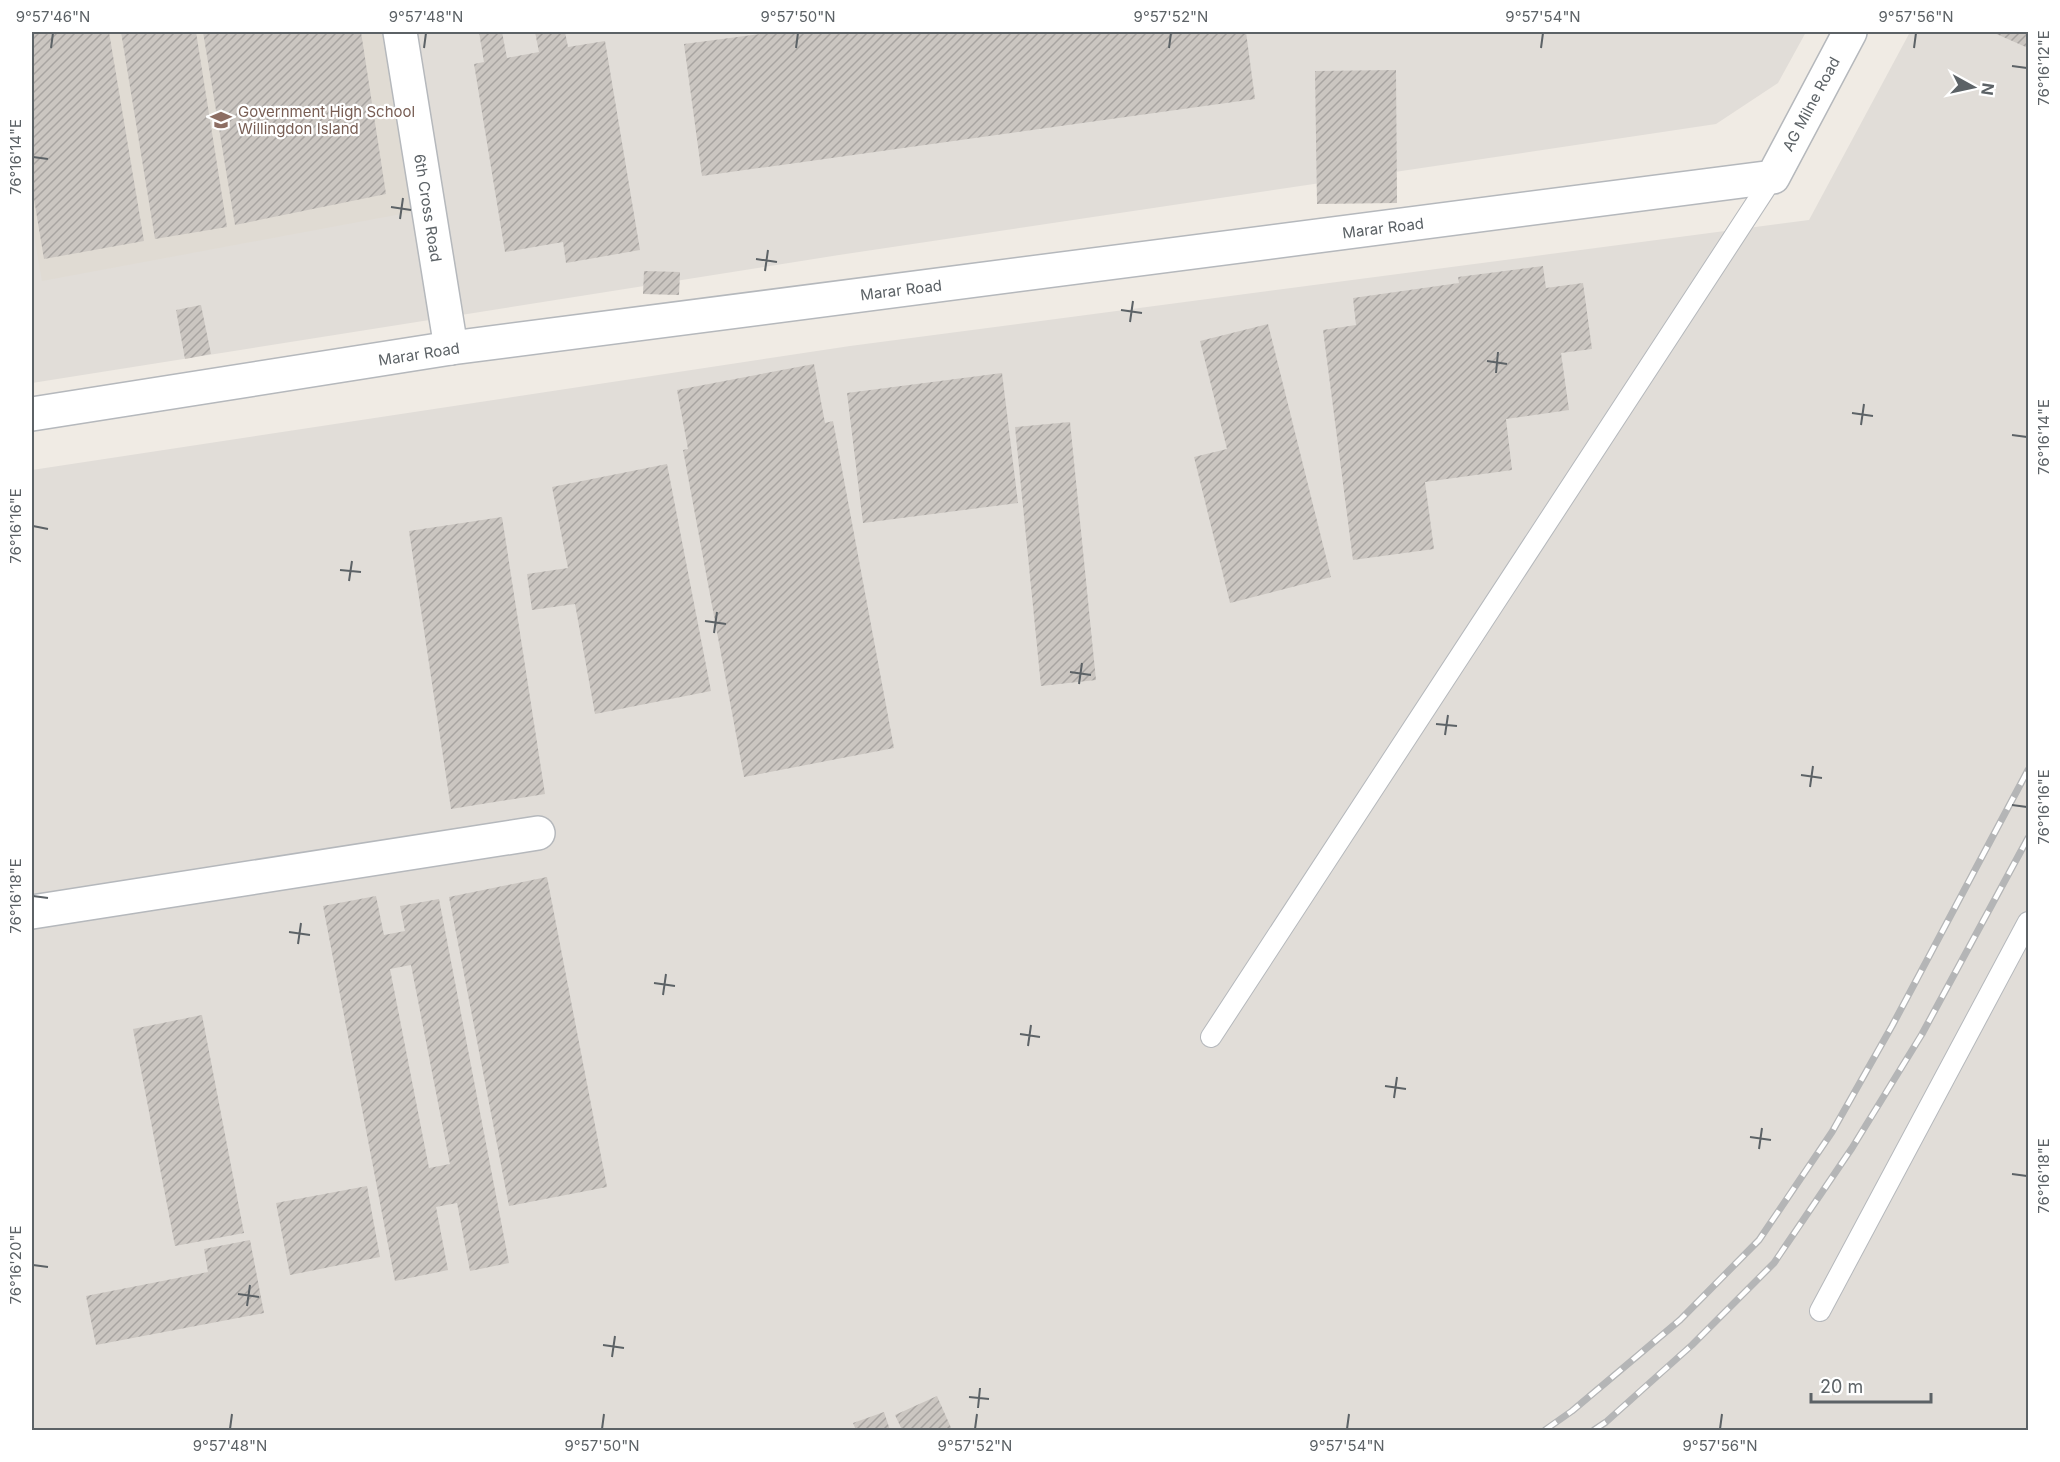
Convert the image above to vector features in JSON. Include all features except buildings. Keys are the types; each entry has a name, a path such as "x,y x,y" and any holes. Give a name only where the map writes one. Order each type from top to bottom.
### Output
{"street":[{"name":"6th Cross Road","path":"400,32 451,348"},
{"name":"AG Milne Road","path":"1773,177 1850,32"},
{"name":"Marar Road","path":"32,414 451,348 1773,177"},
{"path":"32,912 538,833"}],"lane":[{"path":"1211,1037 1773,177"},
{"path":"1820,1311 2028,922"}],"shaded area":[{"path":"32,32 1806,32 1778,83 1716,124 839,255 32,383"},
{"name":"Government High School Willingdon Island","path":"32,32 395,32 428,209 42,281 32,224"},
{"path":"1910,32 2028,32 2028,1430 32,1430 32,470 850,346 1809,220"}],"railway":[{"path":"1545,1430 1572,1411 1680,1320 1759,1240 1832,1132 1892,1026 2028,770"},
{"path":"1594,1430 1606,1422 1692,1345 1774,1263 1852,1148 1922,1034 2028,838"}],"place":[{"name":"Government High School Willingdon Island","path":"221,120"}]}
